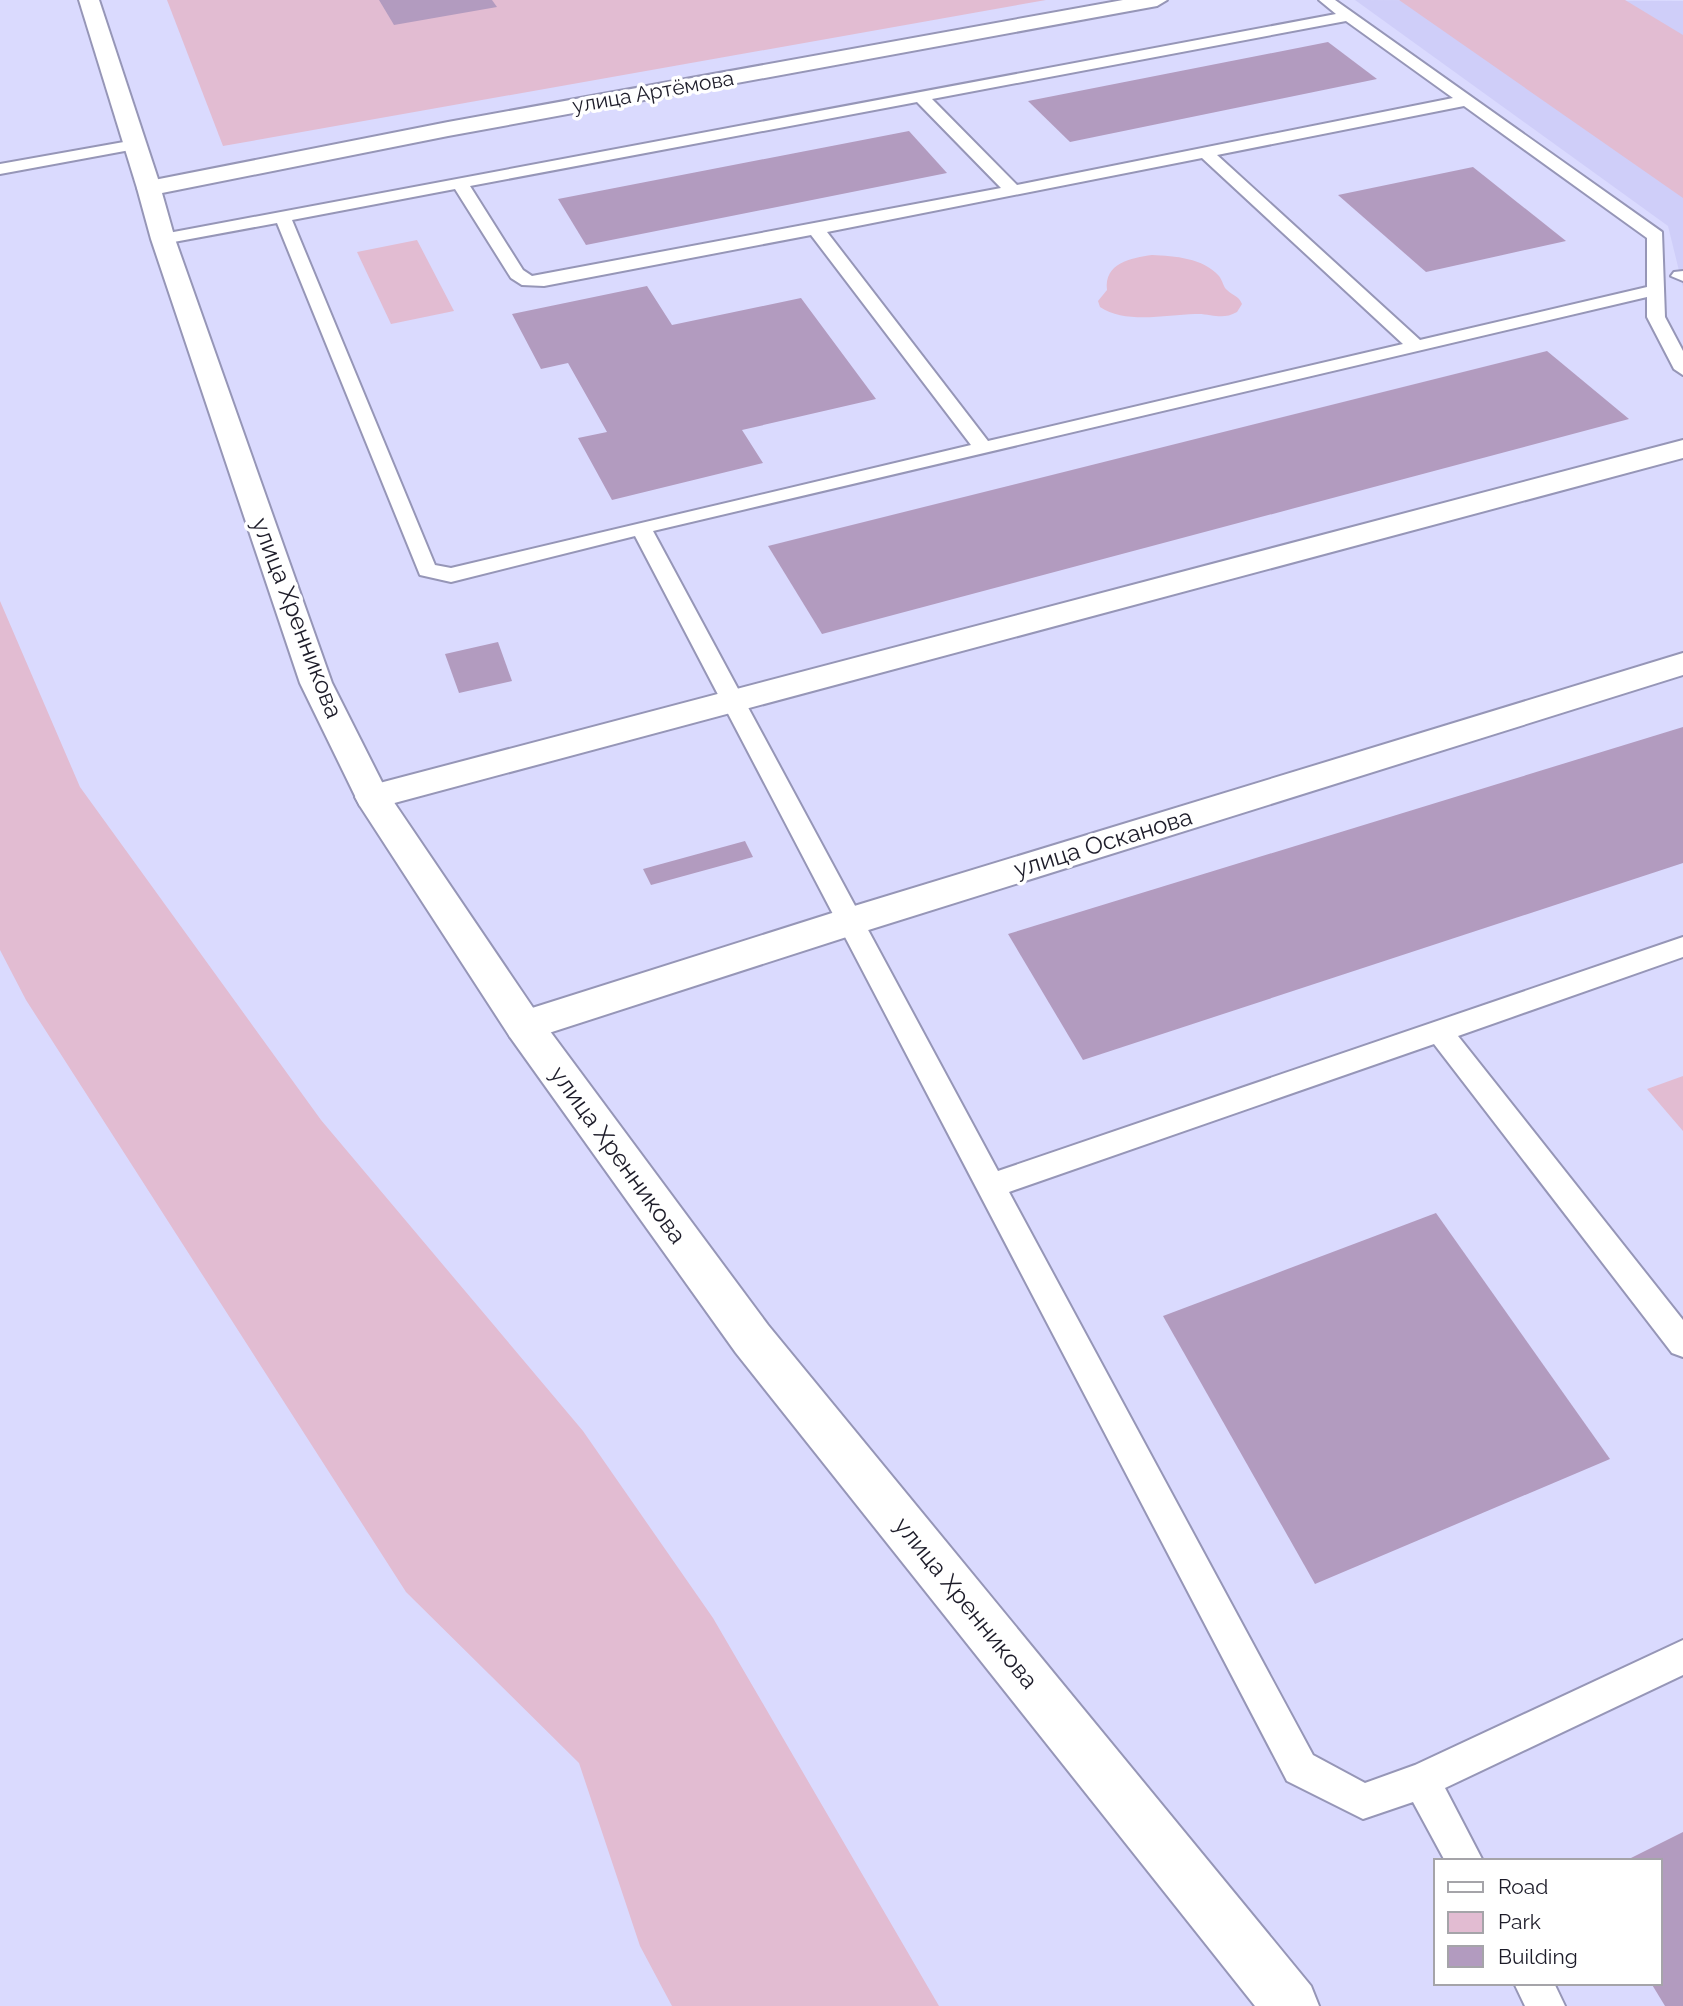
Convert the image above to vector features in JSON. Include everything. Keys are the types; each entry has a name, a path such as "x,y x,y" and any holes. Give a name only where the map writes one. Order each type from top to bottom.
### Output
{"street":[{"name":"улица Хренникова","path":"89,0 163,239 316,683 372,797 524,1026 752,1339 1291,2006"},
{"name":"улица Артёмова","path":"149,188 475,124 1157,0"},
{"path":"372,797 1683,449"},
{"name":"улица Осканова","path":"524,1026 851,921 1683,664"}],"lane":[{"path":"1326,0 1656,236 1656,317 1683,369"},
{"path":"163,239 1349,16"},
{"path":"922,98 1013,191"},
{"path":"460,184 517,274 528,281 544,281 1468,100"},
{"path":"0,169 135,145"},
{"path":"1206,153 1416,346"},
{"path":"283,217 427,570 451,575 1656,290"},
{"path":"815,228 984,448"},
{"path":"641,528 731,703 851,921 1300,1768 1363,1801 1420,1781 1683,1657"},
{"path":"991,1186 1683,947"},
{"path":"1439,1031 1683,1343"},
{"path":"1420,1781 1464,1859"},
{"path":"1534,1985 1546,2006"}],"shaded area":[{"path":"1355,0 1683,1 1683,287 1668,226"}],"green space":[{"path":"167,0 1046,0 223,146"},
{"path":"1399,0 1625,0 1683,35 1683,198"},
{"path":"417,240 454,311 391,324 357,252"},
{"path":"1152,255 1179,257 1205,265 1219,276 1226,289 1242,304 1237,312 1221,316 1195,314 1133,317 1100,307 1098,301 1107,290 1107,281 1114,268 1128,260"},
{"path":"0,601 80,787 321,1120 583,1431 713,1618 939,2006 672,2006 640,1946 579,1763 406,1592 26,1000 0,950"},
{"path":"1683,1076 1683,1131 1647,1089"}],"building":[{"path":"379,0 492,0 497,7 394,25"},
{"path":"1328,42 1377,79 1070,142 1028,101"},
{"path":"909,131 947,173 586,245 558,199"},
{"path":"1473,167 1566,241 1426,272 1338,195"},
{"path":"647,286 672,325 801,298 876,399 742,430 763,463 612,500 578,438 607,432 568,363 541,369 512,314"},
{"path":"1547,351 1629,419 822,634 768,546"},
{"path":"498,642 512,681 459,693 445,654"},
{"path":"1683,727 1683,863 1083,1060 1008,934"},
{"path":"745,841 753,857 651,885 643,869"},
{"path":"1436,1213 1610,1459 1315,1584 1163,1316"},
{"path":"1683,1832 1683,2006 1665,2006 1652,1985 1662,1985 1662,1859 1629,1859"}]}
